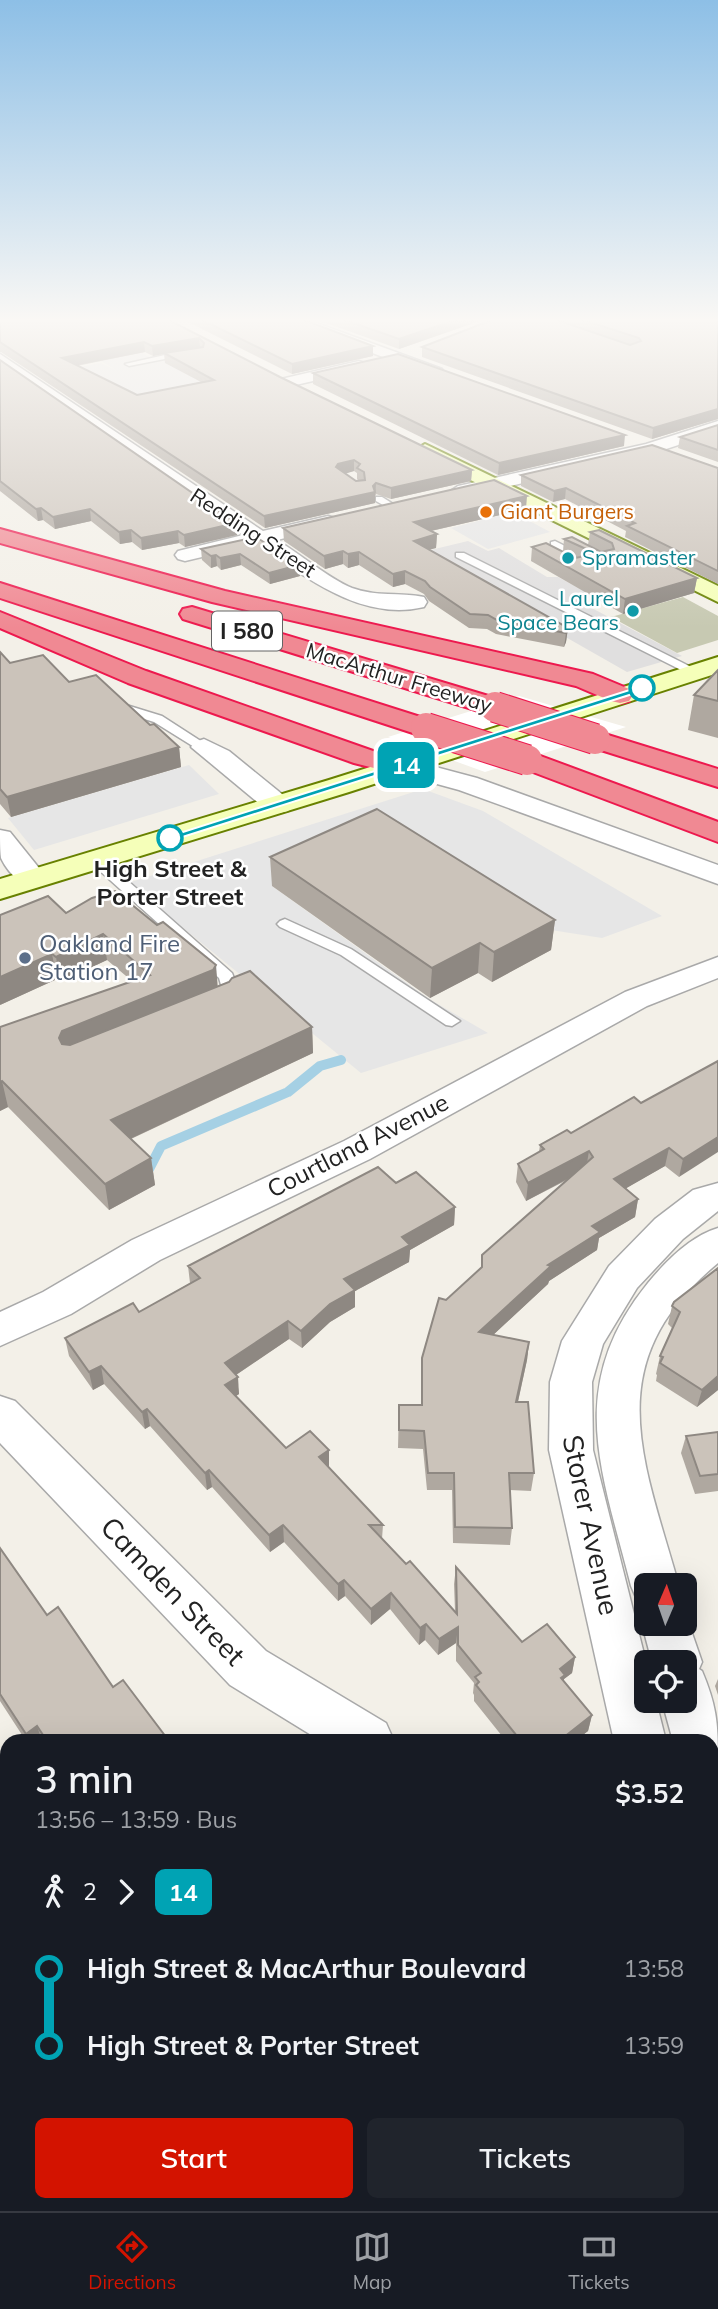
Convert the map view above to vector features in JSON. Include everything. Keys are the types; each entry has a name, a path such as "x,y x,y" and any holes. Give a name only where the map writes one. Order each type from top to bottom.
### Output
{"highway":[{"path":"0,536 196,591 584,680 620,695"},
{"name":"MacArthur Freeway","path":"0,555 718,778"},
{"name":"MacArthur Freeway","path":"0,590 718,823"},
{"path":"0,619 137,677 364,757 402,766"},
{"path":"527,760 718,833"}],"main road":[{"path":"410,442 718,596"},
{"path":"0,889 278,805 707,668"}],"street":[{"name":"Redding Street","path":"87,421 344,592 384,602 416,602"},
{"path":"444,496 651,448 718,426"},
{"path":"616,435 674,456"},
{"path":"185,555 340,519"},
{"path":"204,747 220,756 278,805"},
{"path":"402,766 468,785 718,875"},
{"path":"0,838 33,878"},
{"name":"Courtland Avenue","path":"0,1330 57,1303 146,1250 357,1150 636,999 718,967"},
{"name":"Storer Avenue","path":"638,1734 571,1450 571,1381 583,1341 623,1278 669,1229 706,1200 718,1197"},
{"name":"Storer Avenue","path":"652,1573 620,1458 616,1399 629,1346 653,1302 700,1255 718,1242"},
{"name":"Camden Street","path":"0,1414 248,1668 356,1734"},
{"path":"691,1713 697,1734"}],"lane":[{"path":"579,568 556,546 594,561"},
{"path":"460,555 707,668"},
{"path":"123,708 158,719 204,747"},
{"path":"96,860 226,976 230,988 224,1001 212,1006"},
{"path":"285,924 346,952 452,1021"}],"shaded area":[{"path":"513,512 550,532 488,549 451,528"},
{"path":"468,541 488,551 499,548 547,577 558,577 573,585 602,601 588,606 682,656 627,672 418,553"},
{"path":"683,597 718,616 718,640 677,653 611,617"},
{"path":"189,765 219,794 34,850 8,818"},
{"path":"423,789 483,811 662,916 602,938 272,886 429,999 488,1033 361,1073 128,883"}],"pier":[{"path":"519,696 626,727 485,772 388,737"}],"building":[{"path":"0,421 89,421 236,523 184,535 178,531 141,538 131,530 119,532 90,509 53,517 41,508 36,509 0,481"},
{"path":"120,421 371,421 472,470 391,488 376,483 373,486 375,492 264,516","holes":["354,460 360,464 357,468 364,472 365,480 356,481 336,467"]},
{"path":"413,421 586,421 625,435 499,463"},
{"path":"634,421 676,421 653,428"},
{"path":"718,425 718,450 680,437"},
{"path":"652,445 718,468 718,571 627,526 635,523 566,488 554,491 521,475"},
{"path":"494,480 527,496 414,522 437,534 414,541 568,628 566,633 497,620 488,615 470,614 425,581 405,571 393,574 359,552 348,554 343,551 324,556 283,528"},
{"path":"599,530 697,578 625,599 532,547 546,543 575,558 586,556 586,549 564,539 572,537 601,552 614,549 612,543 590,532"},
{"path":"256,537 299,565 269,573 240,554 220,558 201,549"},
{"path":"0,652 10,663 43,655 69,682 96,675 150,725 154,724 179,747 7,797 0,789"},
{"path":"718,670 718,701 694,695"},
{"path":"377,809 555,920 494,952 480,943 432,968 270,857"},
{"path":"115,891 157,925 163,922 216,965 213,970 62,1031 59,1038 62,1044 70,1045 229,982 232,978 250,971 312,1027 111,1120 151,1158 105,1184 2,1081 0,1082 0,1027 150,975 103,934 56,957 52,954 0,977 0,915 48,896 66,913 92,898"},
{"path":"718,1061 718,1137 683,1159 669,1148 614,1179 638,1199 592,1226 600,1232 548,1265 551,1266 479,1332 529,1342 516,1402 528,1402 534,1473 509,1473 512,1528 455,1527 454,1473 428,1473 424,1431 399,1430 399,1405 422,1405 422,1358 439,1298 446,1300 482,1267 482,1255 593,1157 589,1151 528,1183 518,1164 544,1149 540,1145 567,1130 571,1133 634,1097 641,1103"},
{"path":"378,1167 396,1183 416,1172 455,1207 402,1237 410,1245 344,1279 355,1290 330,1304 301,1331 288,1321 225,1363 238,1377 225,1385 286,1448 310,1431 329,1450 319,1457 383,1525 369,1525 406,1564 410,1561 457,1614 456,1567 522,1642 547,1624 575,1657 560,1669 565,1675 561,1678 592,1715 568,1734 515,1734 476,1685 479,1682 475,1677 481,1673 458,1645 458,1627 439,1639 426,1624 420,1628 391,1593 371,1609 344,1580 338,1584 283,1525 269,1535 209,1470 205,1473 147,1409 142,1412 101,1366 89,1372 65,1338 133,1303 139,1312 200,1278 188,1266"},
{"path":"718,1268 718,1376 702,1390 660,1363 663,1357 660,1356 680,1312 672,1306 674,1302"},
{"path":"718,1432 718,1474 700,1476 686,1436"},
{"path":"0,1548 47,1615 58,1607 113,1687 123,1680 164,1734 42,1734 37,1726 26,1734 0,1694"}],"waterway":[{"path":"148,1171 161,1146 288,1092 320,1066 341,1060"}],"bus line":[{"name":"14","path":"170,838 642,688"}],"place":[{"name":"Giant Burgers","path":"486,512"},
{"name":"Spramaster","path":"568,558"},
{"name":"Laurel Space Bears","path":"633,611"},
{"name":"High Street & Porter Street","path":"170,838"},
{"name":"Oakland Fire Station 17","path":"25,958"}]}
